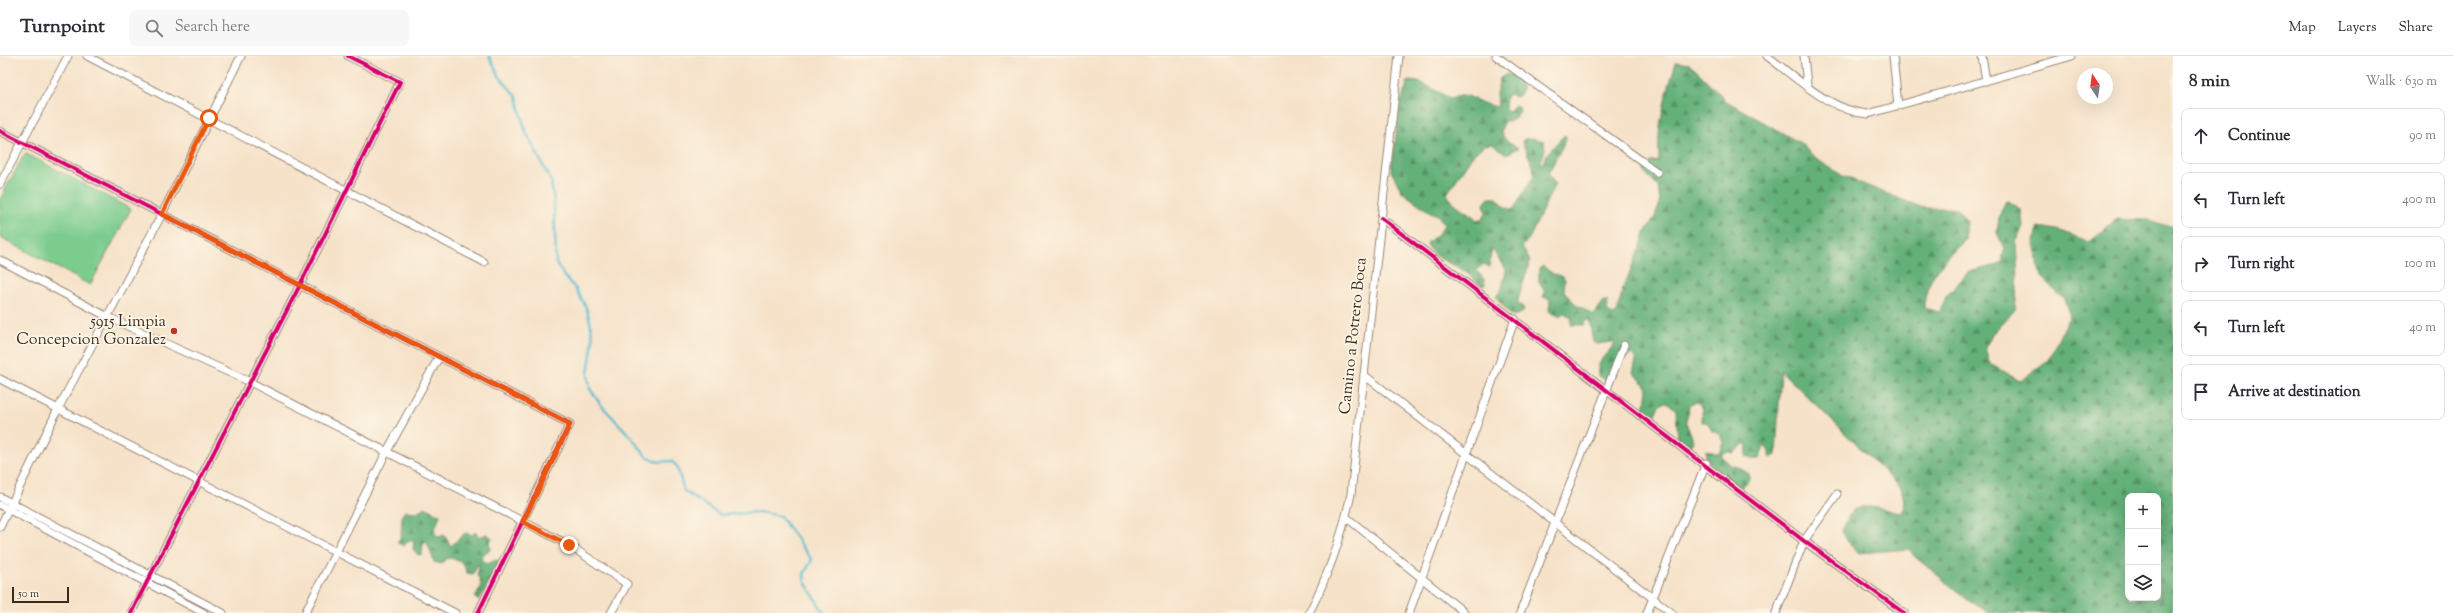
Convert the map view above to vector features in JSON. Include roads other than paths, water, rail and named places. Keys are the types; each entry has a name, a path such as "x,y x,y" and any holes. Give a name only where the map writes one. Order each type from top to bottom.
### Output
{"street":[{"path":"0,184 68,56"},
{"path":"87,56 347,189 484,262"},
{"path":"0,527 58,409 162,214 240,56"},
{"path":"130,613 151,576 300,285 400,82 348,56"},
{"name":"Camino a Potrero Boca","path":"1310,613 1333,563 1351,494 1399,56"},
{"path":"1496,56 1657,172"},
{"path":"1767,56 1833,103 1851,113 1868,114 2069,56"},
{"path":"1804,56 1807,85"},
{"path":"1893,56 1898,106"},
{"path":"1982,56 1986,81"},
{"path":"0,131 570,424 478,613"},
{"path":"1381,218 1706,463 1804,541 1904,613"},
{"path":"0,260 108,316 250,382 386,453 569,545 627,584 611,613"},
{"path":"1409,613 1515,319"},
{"path":"1520,613 1624,345"},
{"path":"305,613 386,453 439,357"},
{"path":"1364,375 1672,613"},
{"path":"0,379 455,613"},
{"path":"1648,613 1706,463"},
{"path":"1776,613 1804,541 1837,494"},
{"path":"0,497 222,613"},
{"path":"0,506 204,613"},
{"path":"1346,517 1465,613"}],"waterway":[{"path":"489,56 499,76 517,97 525,130 551,181 554,203 556,263 564,276 575,288 586,307 590,321 593,339 588,374 590,389 601,405 633,439 646,456 659,462 671,461 677,466 684,491 720,515 759,512 780,516 812,560 804,574 805,582 824,613"}],"place":[{"name":"5915 Limpia Concepcion Gonzalez","path":"174,331"}]}
